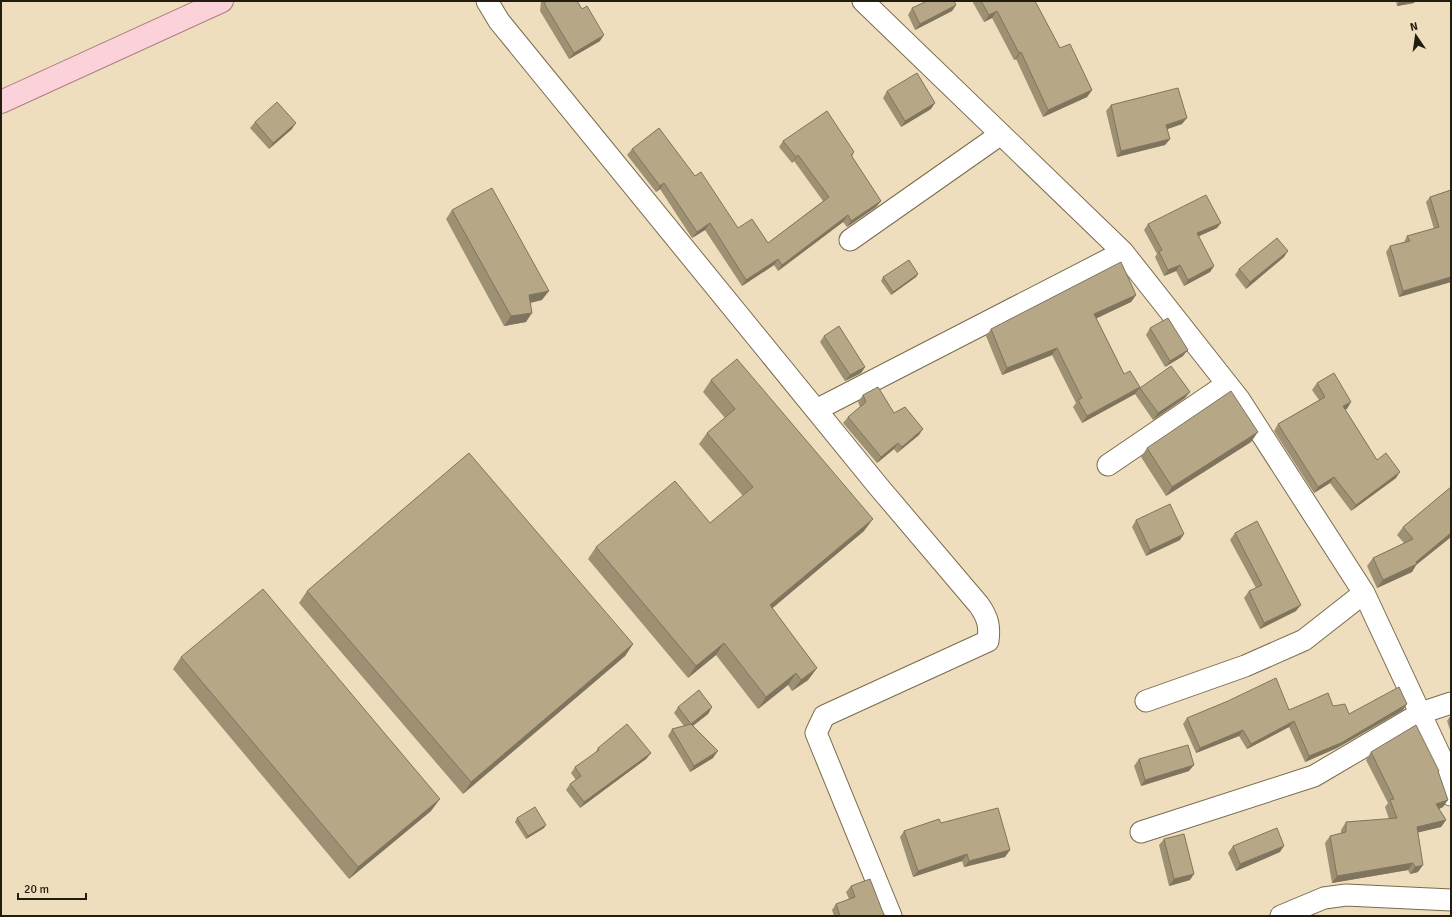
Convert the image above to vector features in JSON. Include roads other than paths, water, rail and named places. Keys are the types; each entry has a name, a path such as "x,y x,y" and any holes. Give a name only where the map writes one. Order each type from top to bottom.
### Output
{"main road":[{"path":"1,102 222,1"}],"street":[{"path":"487,1 499,21 816,410 979,605 987,617 990,629 988,641 824,716 816,733 891,916"},
{"path":"863,1 1123,252 1239,399 1364,593 1444,764 1451,794"},
{"path":"850,240 1001,134"},
{"path":"816,410 1123,252"},
{"path":"1108,464 1227,384"},
{"path":"1146,701 1245,666 1304,640 1364,593"},
{"path":"1141,832 1314,776 1421,713 1451,702"},
{"path":"1281,916 1324,898 1346,895 1451,900"}]}
